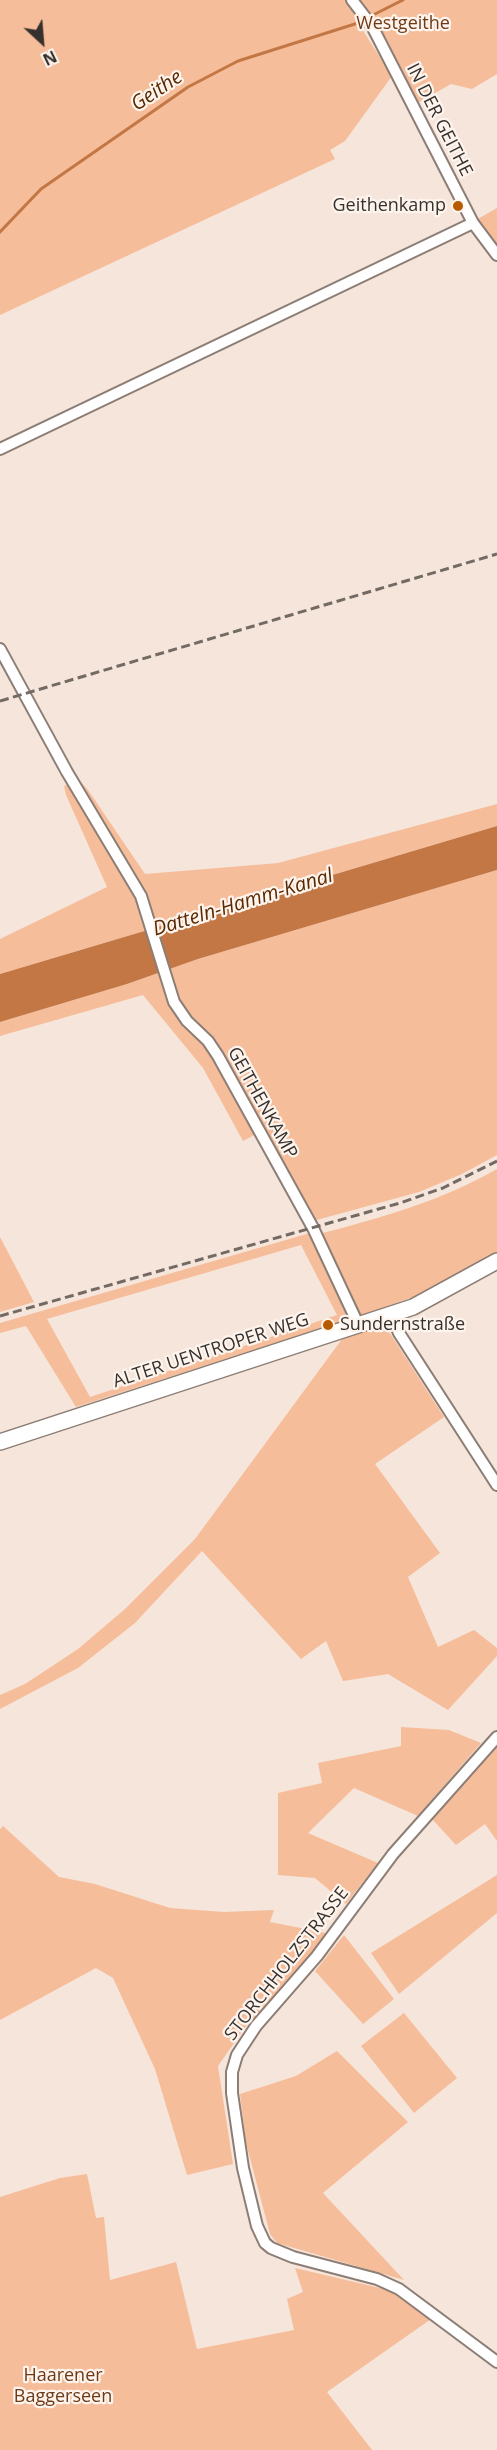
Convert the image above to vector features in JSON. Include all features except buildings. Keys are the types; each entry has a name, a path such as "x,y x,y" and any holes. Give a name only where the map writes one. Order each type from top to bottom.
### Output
{"street":[{"name":"IN DER GEITHE","path":"352,0 372,26 473,223 497,255"},
{"path":"0,449 473,223"},
{"name":"GEITHENKAMP","path":"0,649 67,772 141,896 168,984 179,1010 208,1041 218,1056 312,1228 358,1324"},
{"name":"ALTER UENTROPER WEG","path":"0,1442 430,1300 497,1261"},
{"path":"391,1314 399,1333 497,1485"},
{"name":"STORCHHOLZSTRASSE","path":"497,1737 393,1854 317,1956 256,2026 237,2055 232,2072 232,2093 243,2168 257,2226 265,2243 293,2257 377,2279 399,2289 497,2362"}],"green space":[{"name":"Westgeithe","path":"0,0 497,0 497,74 472,89 451,84 416,104 375,19 360,26 392,76 345,141 330,150 335,159 0,315"},
{"path":"497,208 497,247 476,220"},
{"path":"78,779 88,790 145,874 278,863 497,804 497,826 0,974 0,939 107,887 66,795 64,786"},
{"path":"497,870 497,1155 462,1174 419,1192 313,1221 260,1132 243,1141 203,1068 143,995 0,1036 0,1022 127,984 198,959"},
{"path":"497,1169 497,1252 413,1297 360,1316 319,1234 388,1215 432,1199"},
{"path":"310,1233 350,1319 76,1407 26,1326 0,1333 0,1323","holes":["301,1245 337,1315 90,1397 47,1319"]},
{"path":"0,1237 34,1302 0,1312"},
{"path":"379,1325 386,1327 444,1417 375,1464 440,1553 408,1577 438,1647 474,1630 497,1648 497,1656 448,1710 388,1674 343,1681 326,1641 301,1659 202,1551 135,1623 78,1668 0,1709 0,1695 25,1684 78,1649 125,1609 195,1539 345,1335 371,1330"},
{"path":"401,1727 449,1730 481,1743 418,1816 354,1788 308,1833 378,1863 346,1904 315,1878 278,1875 278,1793 322,1783 318,1763 401,1746"},
{"path":"497,1746 497,1841 485,1824 456,1845 432,1819"},
{"path":"3,1826 59,1877 95,1884 170,1908 224,1912 274,1910 270,1922 326,1933 307,1961 246,2026 218,2066 233,2164 187,2175 155,2069 113,1978 96,1968 0,2020 0,1829"},
{"path":"497,1875 497,1913 399,1994 371,1953"},
{"path":"344,1935 394,1999 363,2024 315,1971"},
{"path":"404,2013 457,2078 414,2113 361,2046"},
{"path":"337,2051 408,2122 323,2193 404,2280 277,2243 270,2234 246,2143 240,2094 296,2076"},
{"name":"Haarener Baggerseen","path":"87,2174 96,2218 104,2217 110,2280 176,2262 197,2349 294,2330 287,2299 303,2292 295,2268 397,2292 434,2317 327,2392 372,2450 0,2450 0,2197 60,2178"}],"water":[{"name":"Datteln-Hamm-Kanal","path":"497,826 497,870 198,959 127,984 0,1022 0,974"}],"waterway":[{"name":"Geithe","path":"375,14 403,0"},
{"name":"Geithe","path":"0,232 41,189 188,87 238,61 358,23"}],"railway":[{"path":"0,701 497,554"},
{"path":"0,1316 400,1203 443,1188 497,1161"}],"place":[{"name":"Geithenkamp","path":"458,206"},
{"name":"Sundernstraße","path":"328,1325"}]}
